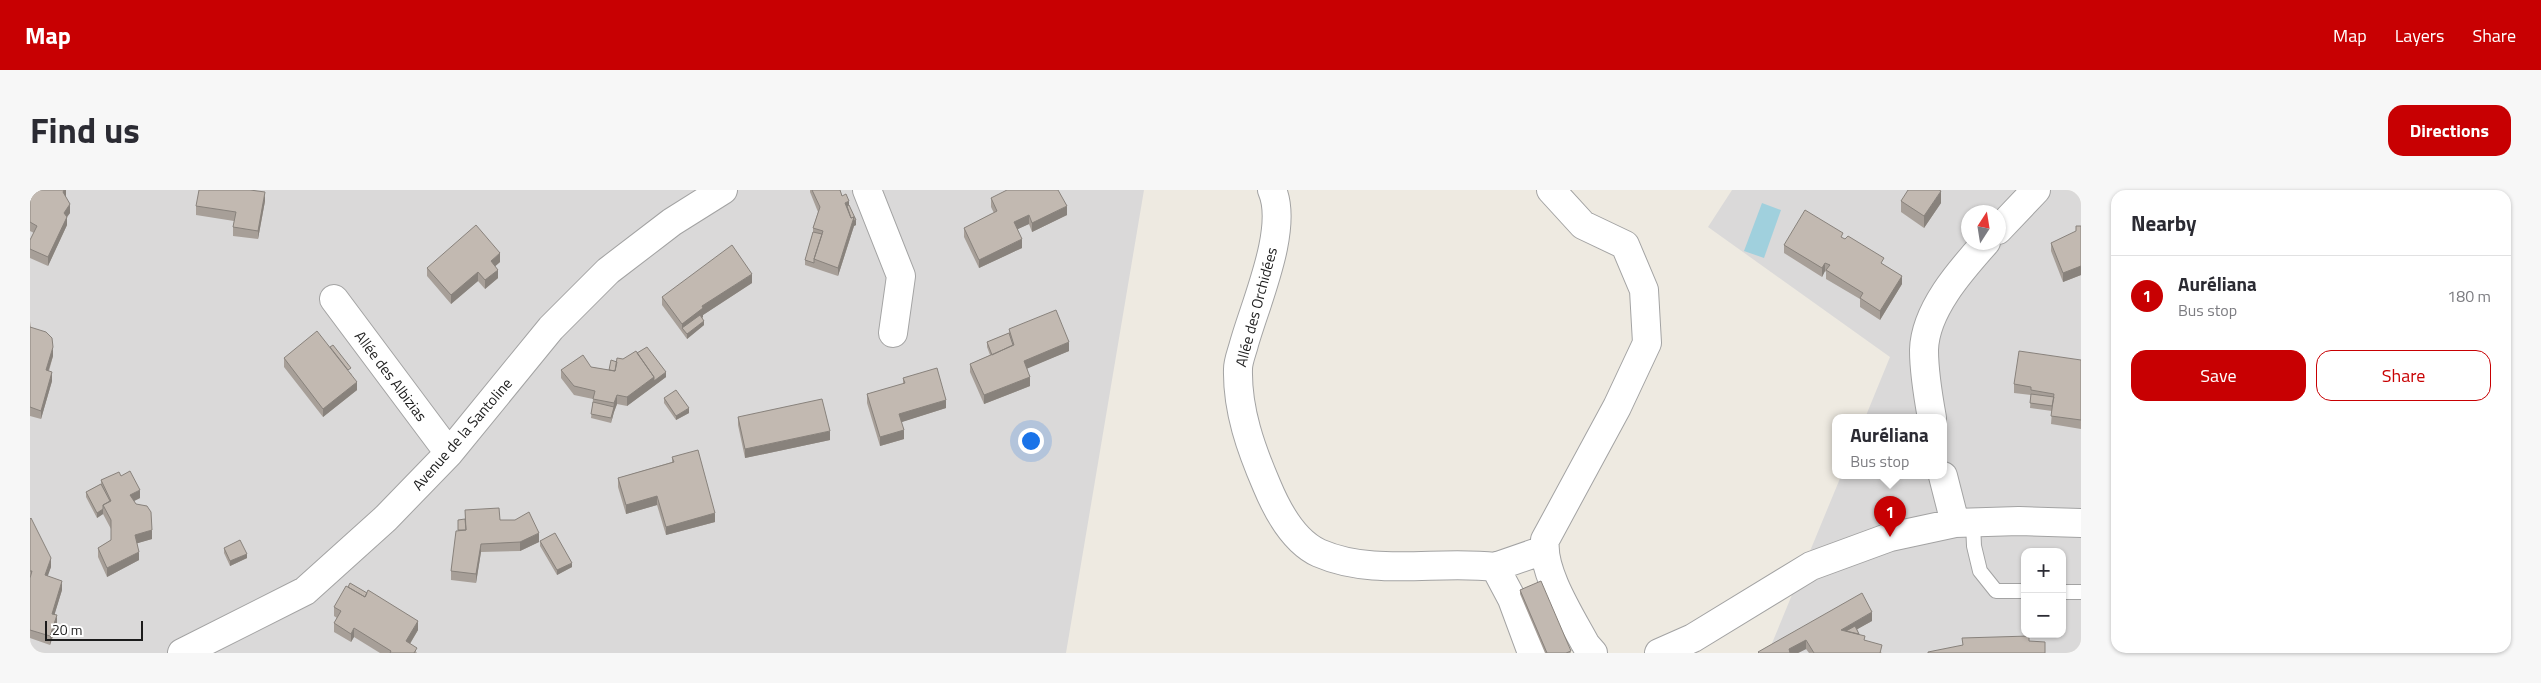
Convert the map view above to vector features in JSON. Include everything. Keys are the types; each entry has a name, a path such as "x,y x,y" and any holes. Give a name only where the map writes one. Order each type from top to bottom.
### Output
{"street":[{"name":"Avenue de la Santoline","path":"182,653 305,591 386,518 449,453 551,328 608,271 672,222 723,190"},
{"path":"866,190 901,276 893,334"},
{"name":"Allée des Orchidées","path":"1272,190 1276,199 1276,225 1269,266 1238,368 1243,417 1253,453 1272,500 1294,534 1318,553 1352,561 1387,566 1477,565 1495,567 1544,550"},
{"path":"1550,190 1583,225 1625,245 1644,290 1646,343 1617,407 1545,540 1544,550 1554,583 1586,645 1593,653"},
{"path":"2006,222 2036,190"},
{"path":"1931,414 1926,387 1924,348 1934,311 1960,271 1979,250"},
{"name":"Allée des Albizias","path":"334,298 449,453"},
{"path":"1944,479 1964,523"},
{"path":"1659,653 1693,638 1811,566 1890,537 1964,523 2019,521 2081,523"},
{"path":"1495,567 1512,599 1532,653"}],"lane":[{"path":"1964,523 1974,546 1980,571 1996,591 2021,591"},
{"path":"2066,592 2081,592"}],"shaded area":[{"path":"30,190 1144,190 1066,653 30,653"},
{"path":"1732,190 2081,190 2081,653 1768,653 1840,479 1947,479 1947,414 1867,414 1890,357 1708,227"}],"water":[{"path":"1762,203 1781,210 1764,258 1744,251"}],"building":[{"path":"30,190 64,190 63,192 70,204 64,213 67,217 48,257 30,249 30,240 37,226 30,222"},
{"path":"199,190 250,190 265,192 258,231 233,227 236,212 196,206"},
{"path":"812,190 840,190 842,196 846,194 849,201 845,203 851,218 854,217 838,268 814,259 823,231 813,228 820,207"},
{"path":"1007,190 1058,190 1067,206 1032,223 1029,215 1014,222 1022,239 979,260 964,228 997,211 991,198"},
{"path":"1908,190 1941,191 1924,216 1901,201"},
{"path":"849,205 856,220 854,221 854,217 851,218 847,206"},
{"path":"1805,210 1843,233 1841,237 1845,239 1848,236 1884,258 1881,263 1902,276 1880,311 1860,298 1863,293 1826,270 1830,265 1825,263 1822,268 1784,245"},
{"path":"476,225 500,253 491,261 498,270 485,280 478,272 451,295 427,268"},
{"path":"2076,226 2081,226 2081,266 2063,273 2051,243 2076,231"},
{"path":"813,232 822,234 814,263 805,260"},
{"path":"732,245 752,274 702,306 703,308 682,324 662,297"},
{"path":"1056,310 1069,342 1024,361 1030,377 984,395 970,364 1014,345 1009,329"},
{"path":"700,315 704,321 687,334 682,328"},
{"path":"30,327 46,332 52,338 53,347 46,370 52,372 41,411 30,407"},
{"path":"317,331 357,382 323,409 284,358"},
{"path":"1009,333 1013,345 992,355 987,342"},
{"path":"333,345 351,368 348,370 330,347"},
{"path":"647,347 666,372 654,381 654,377 637,353"},
{"path":"636,351 654,377 627,397 617,395 614,403 593,399 595,391 574,386 561,370 583,355 591,367 615,371 617,358 623,359"},
{"path":"2019,351 2081,360 2081,420 2051,416 2054,394 2031,390 2031,387 2014,384"},
{"path":"611,360 617,362 615,371 609,370"},
{"path":"937,368 946,400 899,414 904,430 880,437 867,394 905,383 903,378"},
{"path":"676,390 689,408 676,416 664,398"},
{"path":"2031,394 2054,397 2052,406 2030,403"},
{"path":"822,399 830,431 745,449 738,417"},
{"path":"593,402 614,407 611,418 591,414"},
{"path":"698,450 715,513 666,527 657,496 626,505 618,478 674,462 672,457"},
{"path":"130,471 140,490 130,495 136,504 147,506 151,512 152,530 135,535 139,552 107,568 98,548 111,540 111,520 103,505 111,501 101,480 119,472 121,476"},
{"path":"101,484 110,501 103,505 103,509 97,513 86,492"},
{"path":"499,508 500,520 515,520 529,512 539,533 520,542 481,544 476,574 451,571 456,531 466,530 465,510"},
{"path":"31,518 51,558 45,575 62,581 52,614 57,615 50,636 30,630"},
{"path":"465,519 466,530 458,530 458,520"},
{"path":"555,533 572,563 557,570 540,541"},
{"path":"240,540 247,554 230,561 224,548"},
{"path":"1541,581 1571,651 1566,653 1547,653 1520,590"},
{"path":"350,583 367,593 365,597 348,587"},
{"path":"346,586 365,597 368,590 418,621 406,641 417,648 414,653 390,653 391,651 354,628 351,634 334,623 341,611 334,607"},
{"path":"1862,593 1872,612 1841,630 1865,636 1864,640 1882,645 1880,653 1814,653 1806,640 1789,649 1790,653 1758,652"},
{"path":"1855,626 1859,634 1846,631"},
{"path":"2021,636 2021,638 2029,638 2029,641 2045,642 2045,653 1928,653 1963,645 1962,638"}],"place":[{"name":"Auréliana","path":"1890,537"}]}
